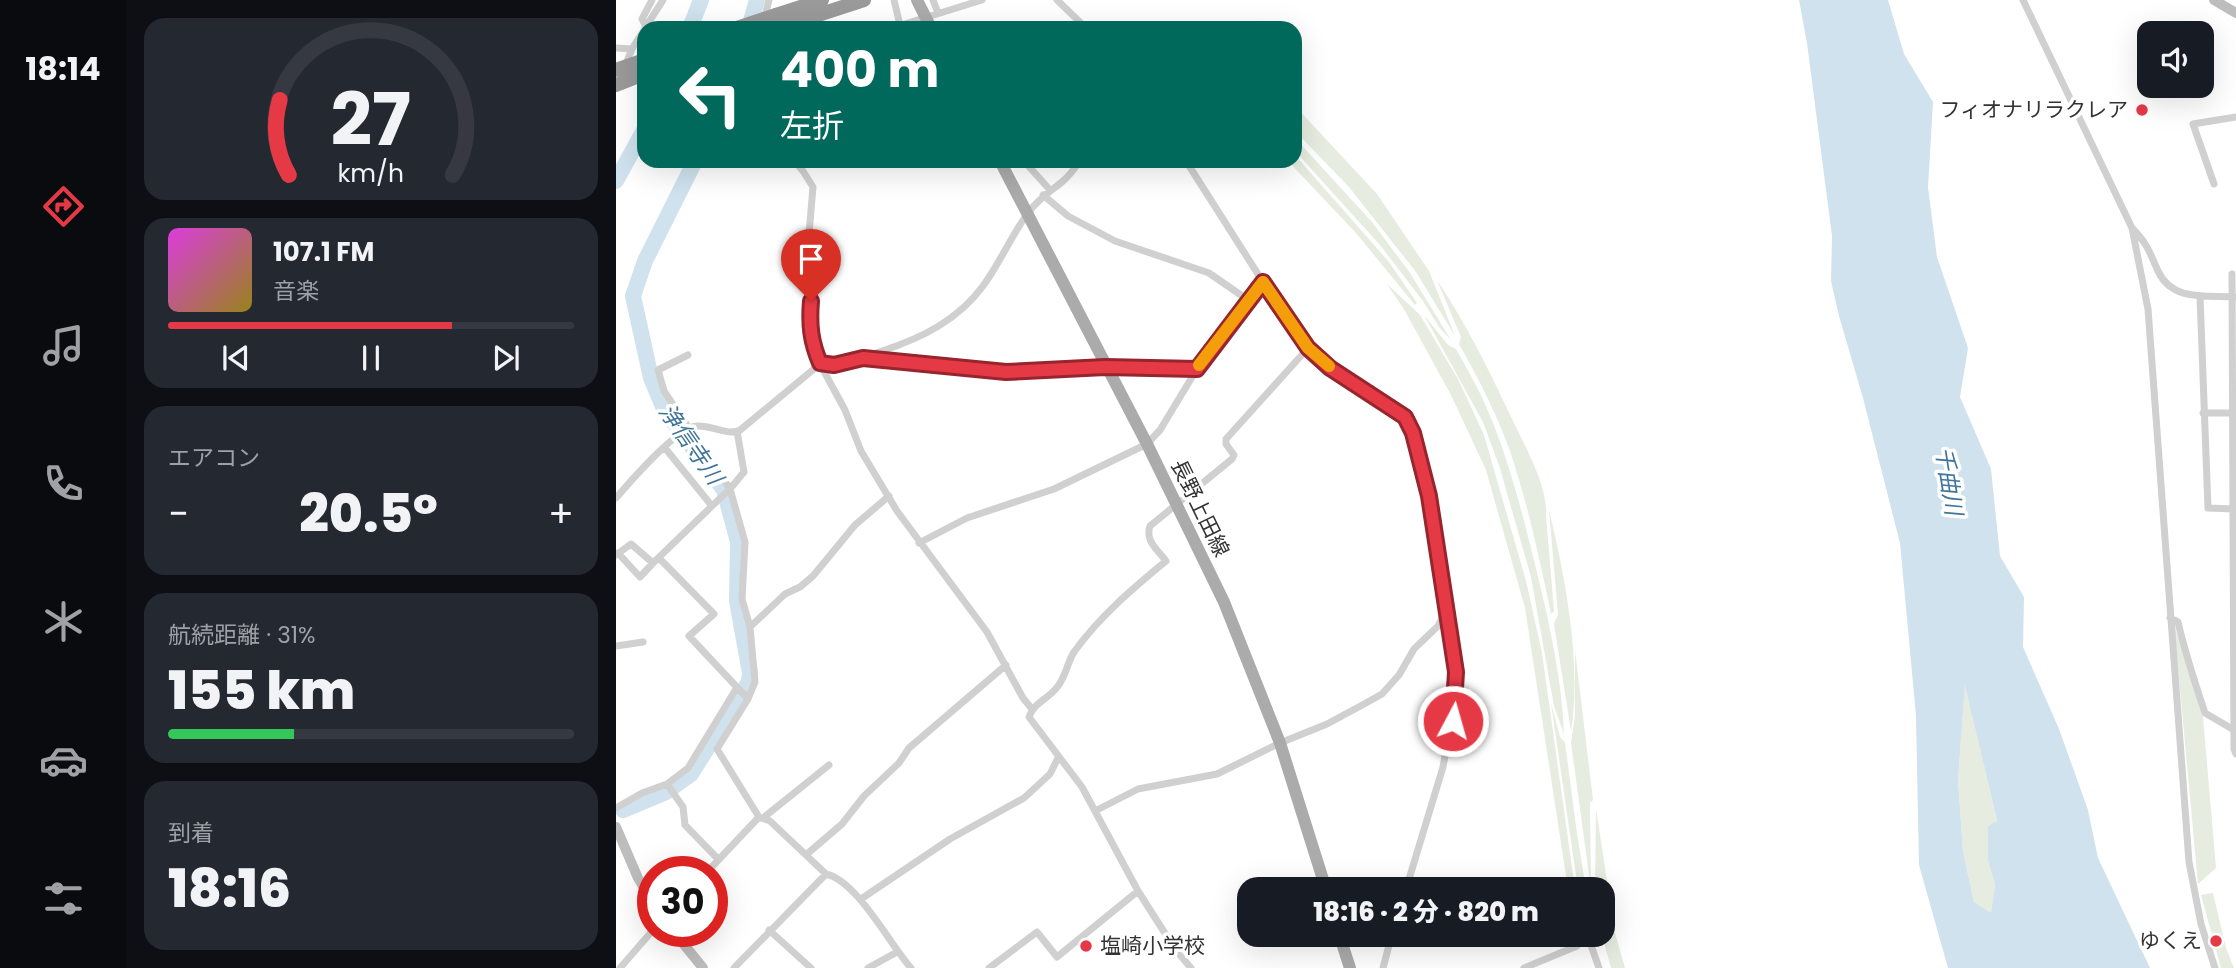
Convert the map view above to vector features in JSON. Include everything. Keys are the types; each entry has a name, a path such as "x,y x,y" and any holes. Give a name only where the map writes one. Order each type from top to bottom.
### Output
{"highway":[{"path":"784,21 822,0"},
{"path":"789,21 864,0"},
{"path":"616,70 637,62"},
{"path":"616,85 637,77"}],"main road":[{"path":"917,0 931,19"},
{"name":"長野上田線","path":"1004,168 1147,444 1233,623 1280,743 1321,877"},
{"path":"1343,947 1350,968"}],"street":[{"path":"643,21 652,0"},
{"path":"650,21 663,0"},
{"path":"764,21 769,0"},
{"path":"894,0 896,21"},
{"path":"933,0 931,19 982,0"},
{"path":"1057,0 1079,21"},
{"path":"2023,0 2132,228 2148,309 2189,862 2201,924 2214,968"},
{"path":"2214,0 2236,13"},
{"path":"616,92 637,41"},
{"path":"616,48 632,49"},
{"path":"2214,184 2193,124 2236,117"},
{"path":"800,168 813,187 809,324 812,344 820,363 845,410 861,451 919,543 970,608 1032,709"},
{"path":"1030,168 1050,190"},
{"path":"820,363 834,365 863,358 922,336 947,321 971,302 1042,195 1063,181 1074,168"},
{"path":"1190,168 1308,348 1330,368 1405,417 1413,433 1429,496 1456,672 1453,721 1435,796 1410,877"},
{"path":"1042,195 1068,216 1115,241 1209,273 1248,300"},
{"path":"2132,228 2148,246 2158,273 2169,288 2200,296 2234,297"},
{"path":"2232,274 2236,754"},
{"path":"919,543 967,518 1054,489 1147,444 1160,430 1197,369 1263,282"},
{"path":"2200,296 2208,508 2234,513"},
{"path":"1191,968 1175,949 1138,891 1082,787 1029,717 1032,709 1056,689 1072,656 1105,614 1166,561 1149,540 1153,522 1232,458 1234,455 1226,444 1226,439 1308,348"},
{"path":"688,355 657,370 664,391 730,490 744,542 743,599 750,627 755,682 717,748"},
{"path":"863,358 1006,372 1105,367 1197,369"},
{"path":"616,498 649,461 687,428 695,426 728,433 737,431 783,397 820,363"},
{"path":"2203,413 2235,413"},
{"path":"737,431 744,472 730,490 656,561 640,577 617,554 631,544 656,561 714,614 689,636 746,698"},
{"path":"665,448 713,506"},
{"path":"750,627 785,594 800,587 813,576 855,525 889,496"},
{"path":"1095,811 1138,789 1217,774 1326,724 1382,694 1405,667 1414,649 1438,626 1446,612"},
{"path":"2170,618 2178,622 2188,664 2205,713 2234,730"},
{"path":"616,646 643,642"},
{"path":"807,854 842,824 864,796 899,763 909,748 1006,666"},
{"path":"616,808 642,793 669,788 688,768 737,689"},
{"path":"706,741 717,748 761,817 771,821 826,874 835,876 861,898 911,968"},
{"path":"861,898 950,839 1024,798 1050,774 1058,758"},
{"path":"722,856 761,817 829,765"},
{"path":"669,788 682,807 685,825 716,856"},
{"path":"616,827 637,876"},
{"path":"734,968 826,874"},
{"path":"989,968 1037,932 1057,957 1138,891"},
{"path":"769,930 811,968"},
{"path":"620,968 638,947"},
{"path":"686,947 704,968"},
{"path":"1383,968 1389,947"},
{"path":"1524,968 1575,947"},
{"path":"1592,947 1600,968"},
{"path":"868,968 897,952"}],"shaded area":[{"path":"1302,114 1377,194 1429,271 1455,336 1416,272 1349,187 1302,138"},
{"path":"1302,146 1372,222 1410,273 1451,340 1380,245 1302,159"},
{"path":"1302,163 1389,262 1417,303 1415,305 1356,233 1295,168 1302,168"},
{"path":"1437,280 1487,367 1540,480 1546,505 1554,611 1551,614 1529,516 1512,457 1488,399 1459,344 1461,337"},
{"path":"1387,284 1420,315 1458,379 1484,435 1526,581 1542,653 1573,877 1566,877 1525,608 1486,470 1451,395 1405,311"},
{"path":"1424,315 1448,345 1456,349 1473,379 1504,452 1548,619 1564,734 1554,706 1531,577 1499,465 1483,422"},
{"path":"1549,510 1566,591 1573,649 1574,705 1571,731 1554,624 1558,614"},
{"path":"2174,624 2203,717 2216,868 2198,884"},
{"path":"1575,650 1593,800 1590,803 1591,877 1571,743 1575,715"},
{"path":"1965,682 1997,822 1988,826 1988,861 1995,884 1991,914 1974,902 1963,851 1958,780"},
{"path":"1551,703 1560,737 1565,742 1584,877 1576,877"},
{"path":"1596,809 1606,877 1595,877"},
{"path":"2213,893 2226,948 2234,968 2221,968 2201,895"},
{"path":"1615,933 1625,968 1611,968 1605,947 1615,947"}],"water":[{"name":"千曲川","path":"1799,0 1888,0 1904,54 1933,102 1928,187 1937,257 1968,348 1960,397 1991,469 2000,556 2024,597 2023,647 2059,729 2088,810 2098,858 2150,968 1948,968 1919,865 1916,716 1900,543 1831,281 1832,236","holes":["1965,685 1997,821 1988,826 1988,861 1995,884 1991,913 1974,902 1963,851 1958,780"]}],"waterway":[{"path":"693,21 701,0"},
{"name":"浄信寺川","path":"751,21 757,0"},
{"path":"616,181 637,143"},
{"name":"浄信寺川","path":"623,810 666,792 691,774 749,682 750,673 737,601 738,542 724,490 664,409 651,378 633,296 645,261 692,168"}],"slow traffic":[{"path":"1199,365 1263,282 1308,348 1329,366"}],"place":[{"name":"フィオナリラクレア","path":"2142,110"},
{"name":"ゆくえ","path":"2216,941"},
{"name":"塩崎小学校","path":"1086,946"}],"route":[{"path":"811,301 809,324 812,344 820,363 834,365 863,358 1006,372 1105,367 1197,369 1263,282 1308,348 1330,368 1405,417 1413,433 1429,496 1444,583 1456,672 1453,721"}]}
